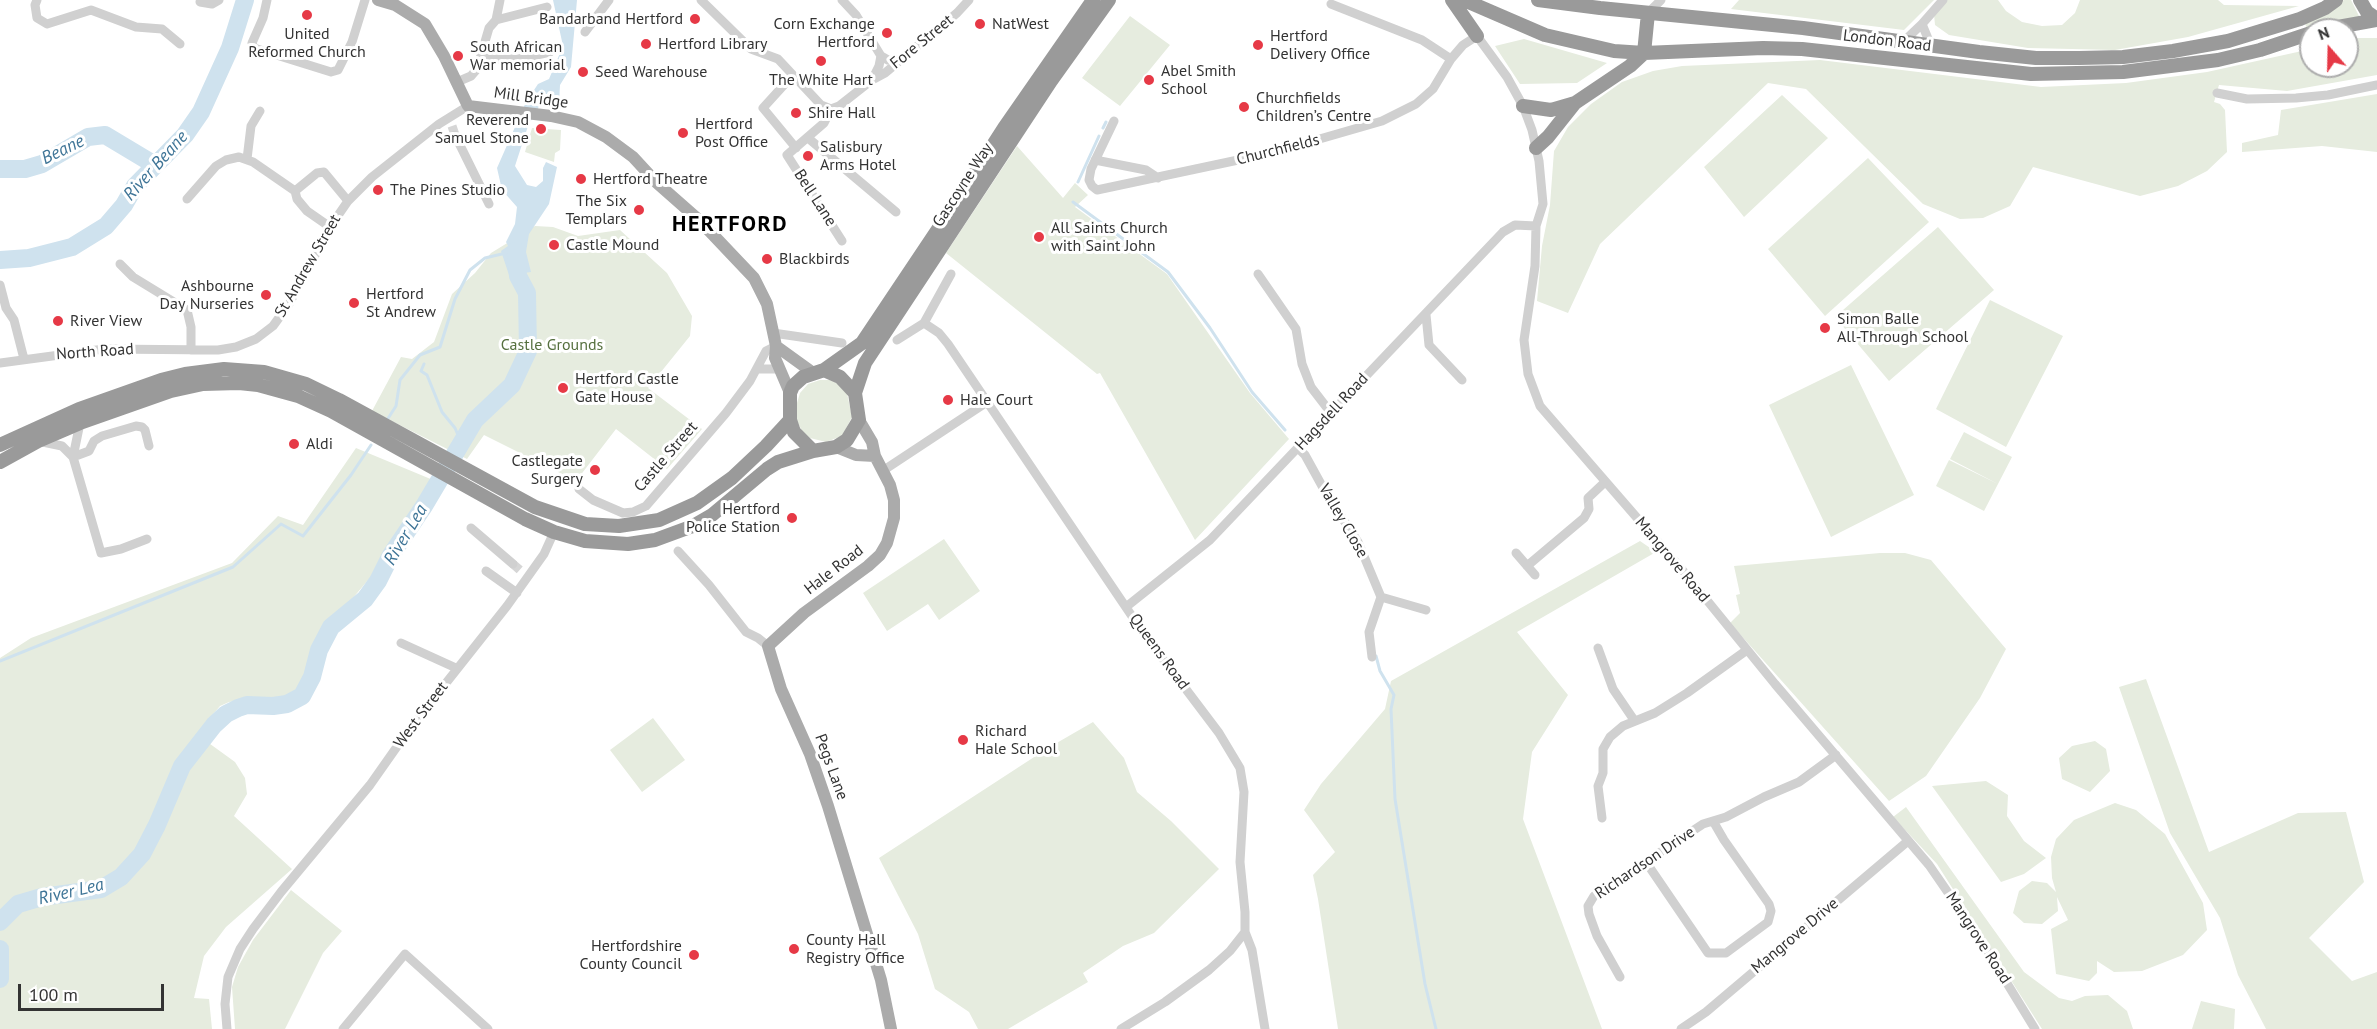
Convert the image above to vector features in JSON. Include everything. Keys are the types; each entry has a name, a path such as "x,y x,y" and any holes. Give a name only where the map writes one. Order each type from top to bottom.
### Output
{"highway":[{"name":"Gascoyne Way","path":"818,371 852,351 869,333 1023,99 1093,0"},
{"name":"Gascoyne Way","path":"855,393 865,363 1032,109 1109,0"},
{"path":"1452,0 1477,36"},
{"name":"London Road","path":"1464,0 1545,35 1596,48 1644,53 1763,48 1802,49 1989,71 2076,75 2123,72 2218,60 2260,50 2299,37"},
{"name":"London Road","path":"1538,0 1648,13 1766,23 2036,58 2123,57 2173,51 2258,33 2314,14 2336,0"},
{"path":"2360,0 2367,12 2377,20"},
{"path":"1523,106 1551,110 1575,103 1630,66 1644,53 1648,13"},
{"path":"2359,23 2377,20"},
{"path":"1536,148 1548,138 1575,103"},
{"path":"0,445 123,392 185,374 224,369 264,372 306,384 339,400 535,507 557,516 595,525 639,524 676,513 715,491 766,446 790,420"},
{"path":"0,462 38,441 142,400 187,387 221,383 258,385 298,396 525,519 554,532 585,541 610,544 641,543 672,535 712,515 767,469 788,458 836,447 847,440 859,420 855,393 840,377 818,371 803,377 793,386 790,393 790,420 794,432 813,451"}],"main road":[{"path":"378,0 395,3 418,19 430,31 468,106"},
{"name":"Mill Bridge","path":"468,106 570,120 588,126 633,157 657,183 699,220 754,278 764,296 773,333"},
{"path":"773,333 776,346 775,358 790,393"},
{"path":"776,346 818,371"},
{"name":"Hale Road","path":"768,646 804,614 880,555 892,531 894,500 884,470 875,456 872,442 859,420"},
{"path":"836,447 856,455 875,456"},
{"name":"Pegs Lane","path":"768,646 778,680 810,754 834,823 881,980 891,1029"}],"street":[{"path":"37,0 35,11 37,18 47,24 91,10 136,27 162,29 180,44"},
{"path":"200,2 212,4 219,0"},
{"path":"267,0 263,18 252,43 256,50 327,72 336,72 352,42 365,0"},
{"path":"457,82 474,74 489,28 496,20 500,0"},
{"path":"585,32 609,0"},
{"path":"701,0 751,49 774,56 821,105 831,109"},
{"path":"842,0 856,15 881,56 888,60 899,61"},
{"name":"Fore Street","path":"787,155 824,123 831,109 879,77 957,13 969,0"},
{"path":"1648,13 1661,0"},
{"path":"1903,42 1943,0"},
{"path":"1330,4 1422,40 1450,59"},
{"path":"496,20 547,7"},
{"path":"1922,24 1931,46"},
{"name":"Churchfields","path":"1095,159 1089,180 1097,190 1271,153 1347,132 1396,115 1416,104 1432,89 1450,59 1462,45 1477,36"},
{"name":"Mangrove Road","path":"1477,36 1508,77 1523,106 1536,148 1543,204 1536,226 1535,266 1525,322 1525,357 1528,374 1540,406 1684,573 1908,841 1959,906 2035,1029"},
{"path":"481,57 519,59 550,52"},
{"name":"Fore Street","path":"872,80 881,56"},
{"path":"793,75 763,108 796,148"},
{"path":"2217,93 2247,99 2296,98 2377,86"},
{"name":"St Andrew Street","path":"191,350 236,347 256,339 273,326 291,301 330,227 348,201 372,177 452,126 468,106"},
{"path":"247,159 251,126 260,111"},
{"path":"1114,121 1095,159 1146,170 1158,178"},
{"path":"452,126 489,204"},
{"path":"808,138 896,212"},
{"name":"Bell Lane","path":"787,155 842,241"},
{"path":"187,199 216,166 233,158 247,159 295,191 297,199 308,211 330,227"},
{"path":"295,191 317,173 324,172 348,201"},
{"name":"Hagsdell Road","path":"1126,607 1210,540 1507,228 1515,225 1536,226"},
{"path":"120,264 133,277 187,310 191,327 191,350"},
{"path":"897,340 924,323 951,274"},
{"path":"1258,274 1296,329 1302,364 1311,387 1331,413"},
{"path":"0,285 6,308 14,320 24,359"},
{"path":"1426,315 1429,345 1462,380"},
{"name":"Queens Road","path":"924,323 939,333 1163,660 1219,733 1240,768 1245,805 1240,862 1245,932 1252,950 1264,1029"},
{"path":"773,333 842,343"},
{"name":"Castle Street","path":"579,489 593,500 623,513 633,512 646,506 726,413 757,369 766,351 776,346"},
{"name":"North Road","path":"0,363 104,349 191,350"},
{"path":"757,369 779,369"},
{"path":"884,470 987,402"},
{"path":"80,423 73,457 101,553 121,549 147,539"},
{"path":"73,457 89,451 94,441 102,436 136,426 142,426 145,430 149,446"},
{"path":"38,441 62,446 73,457"},
{"name":"Valley Close","path":"1298,448 1358,542 1381,597"},
{"path":"1527,566 1584,518 1589,509 1588,498 1605,482"},
{"path":"471,528 513,564"},
{"name":"West Street","path":"227,1029 224,1015 225,997 232,964 252,929 370,785 456,668 517,593 526,574 544,554 554,532"},
{"path":"678,551 709,585 746,632 768,646"},
{"path":"1516,553 1536,575"},
{"path":"486,571 517,593"},
{"path":"1372,657 1369,632 1381,597 1426,610"},
{"path":"402,643 456,668"},
{"path":"1598,648 1613,689 1634,720"},
{"path":"1602,818 1598,786 1603,773 1603,749 1616,731 1634,720 1655,713 1678,699 1747,650"},
{"name":"Richardson Drive","path":"1620,976 1597,936 1589,914 1588,906 1594,896 1703,824 1733,814 1799,782 1836,755"},
{"path":"1647,862 1708,953 1726,952 1768,922 1771,911 1769,904 1713,821"},
{"name":"Mangrove Drive","path":"1681,1029 1706,1012 1908,841"},
{"path":"1121,1029 1165,1002 1209,970 1230,951 1245,932"},
{"path":"344,1029 405,954 488,1029"}],"green space":[{"path":"1739,0 1934,0 1904,30 1731,9"},
{"path":"1947,0 1998,0 2006,11 2022,22 2042,26 2062,25 2075,13 2080,0 2218,0 2224,5 2299,6 2188,37 2115,50 2028,48 1949,35 1935,25 1934,14"},
{"path":"2344,0 2351,0 2360,18 2359,18 2313,18"},
{"path":"1130,16 1170,45 1120,106 1082,78"},
{"path":"2359,38 2377,38 2377,75 2287,91 2219,85 2214,102 2220,104 2225,110 2227,152 2207,171 2178,186 2140,196 2033,167 2010,206 1983,218 1960,219 1923,204 1806,89 1768,83 1600,244 1568,313 1537,301 1542,246 1550,205 1554,151 1568,127 1591,104 1622,82 1653,71 1682,66 1820,60 2041,87 2126,83 2207,72 2299,52 2299,78 2359,78"},
{"path":"1524,39 1607,63 1577,83 1520,84 1495,46"},
{"path":"2377,94 2377,152 2322,146 2242,152 2242,143 2278,135 2281,110"},
{"path":"1782,95 1828,138 1744,217 1704,167"},
{"path":"532,128 561,130 560,150 555,153 554,162 525,152"},
{"path":"1017,146 1063,198 1075,183 1088,195 1075,207 1167,274 1250,393 1289,439 1195,540 1100,373 1097,374 946,253"},
{"path":"1868,158 1929,222 1825,316 1768,249"},
{"name":"Castle Grounds","path":"535,226 553,227 578,236 620,230 667,273 692,316 690,336 648,388 702,429 667,469 616,429 576,481 484,435 467,459 372,411 401,357 412,359 434,342 452,294 475,273 491,253"},
{"path":"1938,227 1994,290 1889,381 1835,317"},
{"path":"1990,300 2063,336 2006,447 1936,409"},
{"path":"1851,365 1914,495 1831,537 1769,405"},
{"path":"820,380 837,383 847,393 852,417 842,436 826,442 810,438 802,431 797,421 797,403 800,393 808,384"},
{"path":"1964,432 2012,457 1998,484 1950,459"},
{"path":"356,448 433,480 384,552 374,573 347,605 324,625 309,657 306,674 297,691 279,699 229,702 220,706 204,725 206,741 235,762 245,778 247,794 234,816 292,869 226,927 204,956 194,998 209,999 212,1029 0,1029 0,658 31,638 232,563 278,516 303,525"},
{"path":"1949,460 1998,484 1984,511 1936,486"},
{"path":"944,539 980,591 939,620 928,604 887,631 863,593"},
{"path":"1640,541 1656,552 1517,632 1568,695 1532,752 1523,819 1602,1029 1338,1029 1313,875 1335,852 1304,810 1321,784 1385,709 1391,681"},
{"path":"1880,553 1905,553 1931,560 2006,649 1980,698 1926,776 1889,801 1730,623 1740,613 1736,595 1740,594 1734,566"},
{"path":"2146,679 2209,852 2298,813 2346,812 2364,882 2309,938 2352,981 2377,972 2377,1029 2266,1029 2238,975 2220,918 2170,833 2119,687"},
{"path":"653,718 685,760 642,792 610,750"},
{"path":"1093,722 1124,758 1137,792 1171,821 1219,869 1154,933 1123,946 1083,973 1088,982 1008,1029 978,1029 969,1012 935,989 918,934 879,858 1048,748"},
{"path":"2095,741 2106,749 2110,771 2090,792 2062,779 2059,758 2072,746"},
{"path":"1986,781 2008,795 2007,816 2024,841 2046,858 2024,874 2001,882 1932,786"},
{"path":"2115,803 2136,810 2165,834 2203,903 2207,930 2183,955 2142,971 2114,972 2097,961 2097,973 2089,981 2056,974 2051,929 2068,920 2057,897 2058,911 2042,924 2024,923 2013,913 2019,891 2032,881 2047,883 2056,892 2052,878 2051,857 2056,839 2074,820"},
{"path":"1906,807 2024,972 2059,998 2072,1001 2085,996 2108,995 2127,1011 2133,1029 2042,1029 1937,864 1893,817"},
{"path":"291,890 342,931 323,953 285,1029 235,1029 232,987 238,967 253,940"},
{"path":"2201,1001 2235,1009 2234,1029 2192,1029"}],"water":[{"path":"553,0 577,0 571,67 560,85 559,104 542,101 528,126 515,166 527,185 536,187 543,181 543,168 546,162 557,167 549,204 529,234 526,252 531,272 509,275 501,251 508,246 506,242 515,224 517,207 502,190 497,168 526,102 538,84 549,79 563,46"}],"waterway":[{"name":"River Beane","path":"0,260 29,258 72,247 106,226 124,205 135,186 185,135 201,112 230,48 245,0"},
{"path":"1103,128 1106,122"},
{"name":"Beane","path":"0,169 25,169 42,164 88,137 105,135 155,165"},
{"path":"1078,182 1099,136"},
{"path":"1073,202 1168,272 1210,328 1252,392 1285,430"},
{"name":"River Lea","path":"0,922 18,904 42,897 101,889 121,877 142,854 182,766 214,725 226,714 247,705 287,704 302,696 312,677 319,650 331,627 365,599 475,420 512,385 528,351 527,293 518,276 516,251"},
{"path":"387,420 396,406 400,380 420,355 440,347 455,299 470,270 485,258 506,253"},
{"path":"424,364 421,371 427,375 442,412 455,428 461,442"},
{"path":"0,661 233,567 281,524 303,536 351,475 371,445"},
{"path":"1376,656 1380,671 1394,695 1391,709 1395,799 1425,984 1436,1029"},
{"name":"River Lea","path":"0,949 0,979"}],"tunnel":[{"path":"452,126 455,135"},
{"path":"513,564 522,572"}],"place":[{"name":"United Reformed Church","path":"307,15"},
{"name":"Bandarband Hertford","path":"695,19"},
{"name":"NatWest","path":"980,24"},
{"name":"Corn Exchange Hertford","path":"887,33"},
{"name":"Hertford Library","path":"646,44"},
{"name":"Hertford Delivery Office","path":"1258,45"},
{"name":"South African War memorial","path":"458,56"},
{"name":"The White Hart","path":"821,61"},
{"name":"Seed Warehouse","path":"583,72"},
{"name":"Abel Smith School","path":"1149,80"},
{"name":"Churchfields Children’s Centre","path":"1244,107"},
{"name":"Shire Hall","path":"796,113"},
{"name":"Reverend Samuel Stone","path":"541,129"},
{"name":"Hertford Post Office","path":"683,133"},
{"name":"Salisbury Arms Hotel","path":"808,156"},
{"name":"Hertford Theatre","path":"581,179"},
{"name":"The Pines Studio","path":"378,190"},
{"name":"The Six Templars","path":"639,210"},
{"name":"All Saints Church with Saint John","path":"1039,237"},
{"name":"Castle Mound","path":"554,245"},
{"name":"Blackbirds","path":"767,259"},
{"name":"Ashbourne Day Nurseries","path":"266,295"},
{"name":"Hertford St Andrew","path":"354,303"},
{"name":"River View","path":"58,321"},
{"name":"Simon Balle All-Through School","path":"1825,328"},
{"name":"Hertford Castle Gate House","path":"563,388"},
{"name":"Hale Court","path":"948,400"},
{"name":"Aldi","path":"294,444"},
{"name":"Castlegate Surgery","path":"595,470"},
{"name":"Hertford Police Station","path":"792,518"},
{"name":"Richard Hale School","path":"963,740"},
{"name":"County Hall Registry Office","path":"794,949"},
{"name":"Hertfordshire County Council","path":"694,955"}],"district":[{"name":"HERTFORD","path":"730,225"}]}
